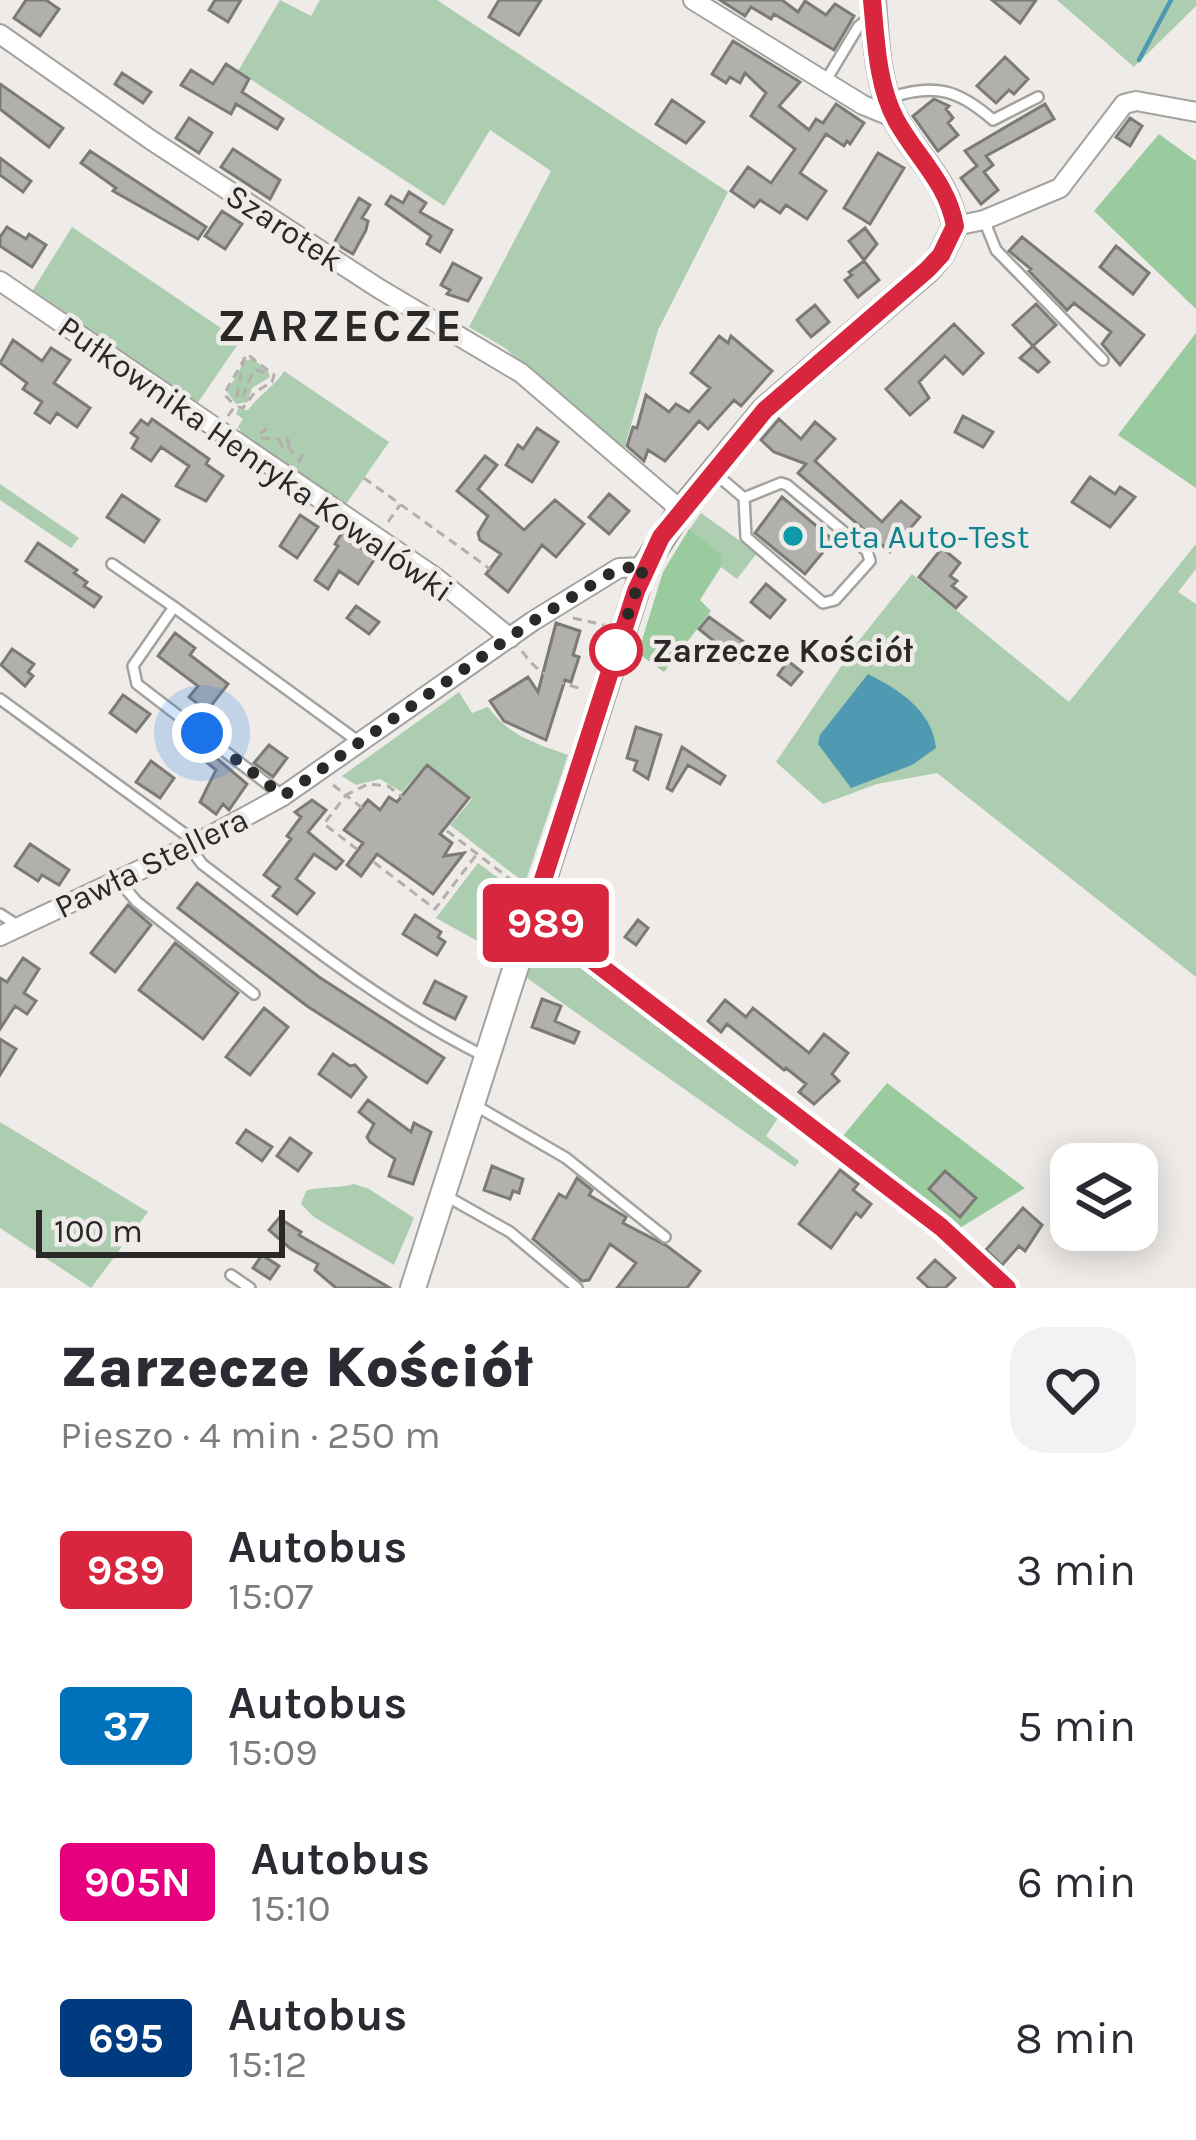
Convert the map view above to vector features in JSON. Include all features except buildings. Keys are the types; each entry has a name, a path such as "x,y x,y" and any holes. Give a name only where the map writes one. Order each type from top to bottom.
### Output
{"street":[{"path":"693,0 863,105 891,108"},
{"path":"413,1288 530,903 644,567 681,510 793,383 928,269 955,226 944,187 891,108 873,7"},
{"name":"Szarotek","path":"0,34 378,289 521,373 681,510"},
{"path":"955,226 984,220 1060,188 1124,104 1136,101 1196,112"},
{"name":"Pułkownika Henryka Kowalówki","path":"0,281 435,577 514,641"},
{"name":"Pawła Stellera","path":"6,925 118,880 283,796 619,568 644,567"},
{"path":"530,903 941,1227 1007,1288"}],"lane":[{"path":"825,82 873,7"},
{"path":"891,108 934,87 978,107 993,120 1038,97"},
{"path":"984,220 996,250 1103,360"},
{"path":"713,471 743,498 746,537 823,603 835,600 870,561 867,550 787,485 743,498"},
{"path":"112,564 360,743"},
{"path":"173,608 133,666 136,684 283,796"},
{"path":"0,699 193,844 202,864 324,956 486,1058"},
{"path":"118,880 137,902 254,994"},
{"path":"471,1103 566,1158 665,1238"},
{"path":"443,1194 510,1232 577,1288"},
{"path":"231,1275 250,1288"}],"path":[{"path":"244,356 235,392 243,397 258,370 273,376"},
{"path":"244,356 268,367 273,376 243,408 226,400 226,387 244,356"},
{"path":"239,380 248,382"},
{"path":"255,440 268,427"},
{"path":"297,463 302,463 304,453"},
{"path":"364,478 490,569"},
{"path":"376,538 400,505"},
{"path":"514,641 546,678 588,691"},
{"path":"317,772 362,808"},
{"path":"477,854 435,910 324,824 346,795 368,784 388,786 477,854 530,903"}],"green space":[{"path":"280,0 311,16 320,0 437,0 728,192 658,330 623,453 505,348 469,327 551,171 490,130 444,206 238,71"},
{"path":"1057,0 1196,0 1196,6 1134,67"},
{"path":"1159,134 1196,161 1196,309 1094,211"},
{"path":"72,227 240,341 197,404 31,293"},
{"path":"1196,333 1196,488 1118,435"},
{"path":"253,359 270,377 252,388 248,402 236,404 227,392 245,360"},
{"path":"284,371 389,442 344,507 246,439 238,427 243,419 236,414 238,409 248,410"},
{"path":"0,484 79,538 71,548 0,500"},
{"path":"701,513 757,553 737,579 721,567 720,554 689,530"},
{"path":"689,529 721,554 721,567 700,600 711,611 664,672 638,653 663,572"},
{"path":"1196,544 1196,569 1178,592 1196,604 1196,977 937,773 877,784 823,804 776,762 857,643 912,574 1069,702"},
{"path":"459,692 472,713 488,707 514,732 568,755 525,883 450,825 472,799 427,763 402,792 380,779 356,785 342,776"},
{"path":"478,863 521,895 501,954 436,918"},
{"path":"550,938 646,1013 656,1012 782,1112 766,1136 799,1161 795,1167 527,978 536,944"},
{"path":"887,1083 1025,1188 955,1231 842,1137"},
{"path":"0,1122 148,1212 91,1288 0,1228"},
{"path":"354,1184 414,1218 394,1265 314,1217 301,1204 306,1191"}],"water":[{"path":"868,674 921,712 936,748 912,765 851,788 818,744 820,735"}],"waterway":[{"path":"1139,60 1171,0"}],"bus line":[{"name":"989","path":"872,0 887,98 895,118 944,187 955,226 928,269 765,410 661,537 644,567 532,914 941,1227 1007,1288"}],"place":[{"name":"Leta Auto-Test","path":"793,536"},
{"name":"Zarzecze Kościół","path":"616,650"}],"district":[{"name":"ZARZECZE","path":"341,325"}],"route":[{"path":"202,733 283,796 533,621 619,568 644,567 616,650"}]}
